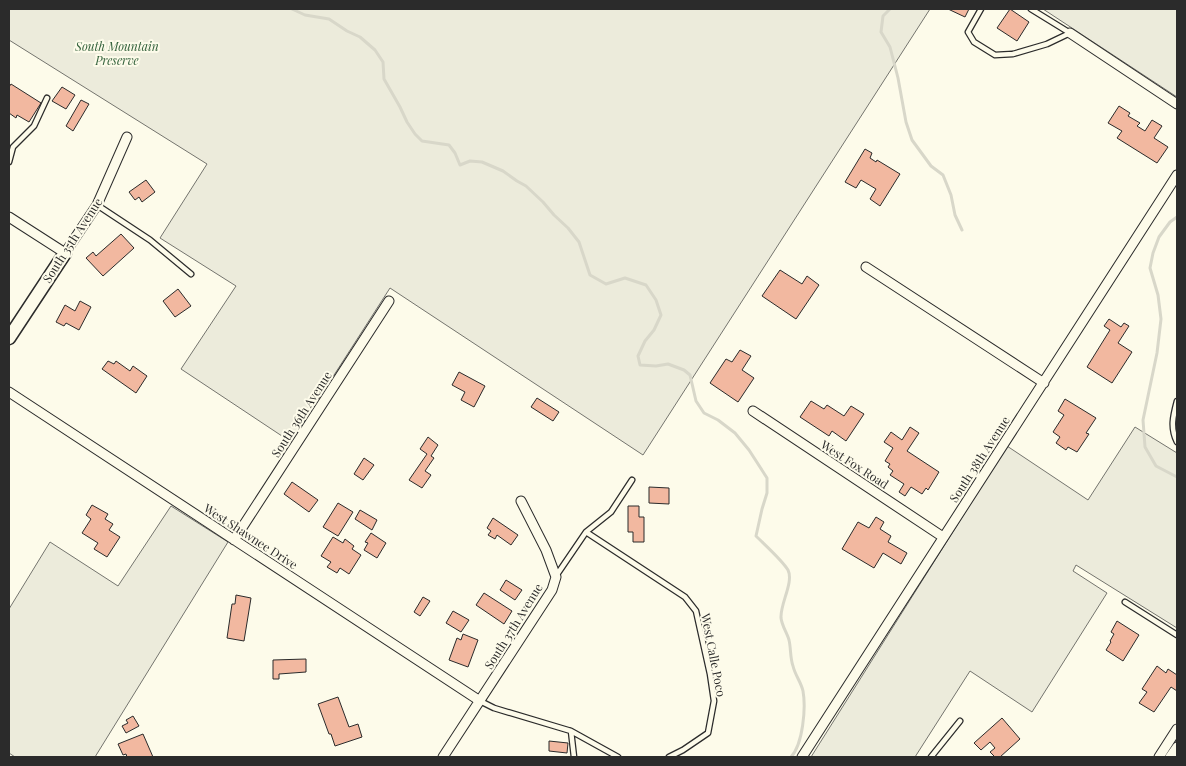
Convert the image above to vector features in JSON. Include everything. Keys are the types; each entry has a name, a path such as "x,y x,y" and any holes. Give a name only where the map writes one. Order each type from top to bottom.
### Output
{"street":[{"path":"1070,33 1177,104"},
{"name":"South 35th Avenue","path":"9,338 97,205 127,136"},
{"name":"South 38th Avenue","path":"802,757 1177,175"},
{"path":"9,217 64,253"},
{"path":"866,267 1044,383"},
{"name":"South 36th Avenue","path":"234,540 389,301"},
{"name":"West Shawnee Drive","path":"9,392 480,701"},
{"name":"West Fox Road","path":"753,411 943,537"},
{"name":"South 37th Avenue","path":"443,757 552,590 556,577 546,550 521,501"},
{"path":"1159,757 1177,729"},
{"path":"1170,757 1177,747"}],"lane":[{"path":"981,9 968,32 974,42 995,55 1013,54 1047,44 1070,33"},
{"path":"1031,9 1070,33"},
{"path":"9,162 13,147 34,126 48,98"},
{"path":"9,141 13,147"},
{"path":"97,205 150,240 191,274"},
{"path":"1177,401 1172,426 1177,442"},
{"path":"556,577 586,532 611,512 632,480"},
{"name":"West Calle Poco","path":"586,532 685,597 696,612 714,701 708,733 669,757"},
{"path":"1125,602 1177,635"},
{"path":"480,701 494,708 570,731 618,757"},
{"path":"931,757 960,721"},
{"path":"570,731 574,757"}],"green space":[{"name":"South Mountain Preserve","path":"9,9 930,9 643,455 390,288 291,442 181,369 236,286 160,238 207,164 9,40"},
{"path":"1043,9 1177,9 1177,97"},
{"path":"1135,427 1177,453 1177,628 1076,565 1073,571 1107,593 1032,712 970,671 915,757 811,757 1007,446 1088,500"},
{"path":"171,506 228,542 95,757 15,757 9,753 9,609 50,542 118,586"}],"building":[{"path":"948,9 969,9 965,17"},
{"path":"1010,9 1029,22 1017,41 997,28"},
{"path":"11,84 41,103 29,122 17,115 16,118 9,113 9,87"},
{"path":"62,87 75,95 66,109 52,101"},
{"path":"81,100 89,104 73,131 66,126"},
{"path":"1119,106 1130,113 1128,116 1140,123 1137,126 1145,131 1152,120 1162,126 1154,138 1168,147 1157,163 1117,138 1122,131 1108,123"},
{"path":"865,149 872,153 870,158 876,162 877,160 900,174 880,206 870,199 876,189 861,180 856,188 845,182"},
{"path":"146,180 155,192 142,202 139,197 135,200 129,192"},
{"path":"121,234 134,248 103,276 86,258 93,252 96,256"},
{"path":"780,270 802,284 807,276 819,285 796,319 762,296"},
{"path":"178,289 191,306 175,317 163,301"},
{"path":"80,301 91,307 79,330 66,323 64,326 56,322 65,305 75,311"},
{"path":"1109,319 1121,327 1124,323 1129,326 1118,343 1132,352 1112,383 1087,367 1110,330 1104,326"},
{"path":"740,350 751,356 742,370 754,378 738,402 710,383 726,359 732,362"},
{"path":"108,361 114,364 116,361 130,371 133,366 147,376 136,393 102,369"},
{"path":"459,372 485,386 474,407 461,400 465,392 452,385"},
{"path":"537,398 559,412 553,421 531,407"},
{"path":"1065,399 1096,418 1086,433 1089,434 1077,452 1068,447 1066,450 1056,443 1060,437 1053,432 1064,415 1058,411"},
{"path":"811,401 824,409 827,405 844,416 851,406 864,414 846,441 832,431 829,436 800,417"},
{"path":"910,427 919,433 907,451 939,472 928,490 926,488 922,494 911,487 905,496 899,492 904,484 890,475 893,471 888,467 890,464 885,461 893,448 884,442 891,432 902,440"},
{"path":"428,437 438,445 431,456 434,458 425,471 431,475 422,488 409,480 427,454 420,449"},
{"path":"364,458 374,465 363,480 354,474"},
{"path":"292,482 318,500 309,512 284,494"},
{"path":"649,487 669,488 669,504 649,503"},
{"path":"338,503 353,512 338,536 323,527"},
{"path":"92,505 108,514 105,519 113,524 109,530 120,537 107,557 94,549 98,543 82,533 91,519 86,515"},
{"path":"628,506 639,506 639,517 644,517 644,542 633,542 633,532 628,532"},
{"path":"360,510 377,520 372,530 355,519"},
{"path":"876,517 884,522 880,529 891,536 888,542 907,553 901,564 883,553 874,568 842,549 858,522 869,528"},
{"path":"493,518 518,535 511,545 497,535 495,539 488,535 491,531 487,528"},
{"path":"371,533 386,543 377,558 364,550 368,543 365,542"},
{"path":"333,537 343,543 345,539 354,546 352,549 361,555 349,574 340,568 337,573 327,567 331,562 321,556"},
{"path":"506,580 522,590 515,600 500,590"},
{"path":"484,593 512,611 504,624 476,605"},
{"path":"236,595 251,598 244,641 227,638 232,604 235,604"},
{"path":"423,597 430,601 420,616 414,612"},
{"path":"453,611 469,620 461,632 446,623"},
{"path":"1117,621 1139,635 1123,661 1106,650 1111,642 1114,634 1111,632"},
{"path":"463,634 478,640 468,667 449,660 457,638 461,640"},
{"path":"306,659 306,672 279,674 279,679 273,679 273,660"},
{"path":"1157,666 1166,673 1168,669 1177,675 1177,691 1171,687 1154,712 1139,703 1147,692 1142,689"},
{"path":"338,697 349,727 358,724 362,737 335,746 318,704"},
{"path":"133,716 139,726 126,733 122,726 128,723 126,720"},
{"path":"1002,718 1020,739 1000,757 995,757 990,752 995,748 990,742 981,750 974,743"},
{"path":"143,734 153,757 127,757 126,754 123,755 118,744"},
{"path":"549,741 568,743 567,753 549,751"}],"waterway":[{"path":"292,9 305,15 329,19 360,37 375,50 383,62 384,79 415,134 422,141 449,145 460,165 470,161 482,162 503,171 526,186 568,228 579,242 590,275 606,284 625,278 646,285 656,300 661,315 638,356 640,365 656,366 668,364 684,370 690,375 696,401 704,413 718,420 735,433 749,450 767,478 767,493 756,536 778,557 788,570 789,581 781,618 789,640 792,663 804,698 801,735 791,757"},
{"path":"890,9 883,16 881,32 890,47 906,122 912,140 931,166 943,175 951,195 955,215 962,230"},
{"path":"1177,217 1170,222 1159,237 1150,268 1158,295 1161,319 1157,353 1143,420 1145,447 1156,466 1177,477"}]}
